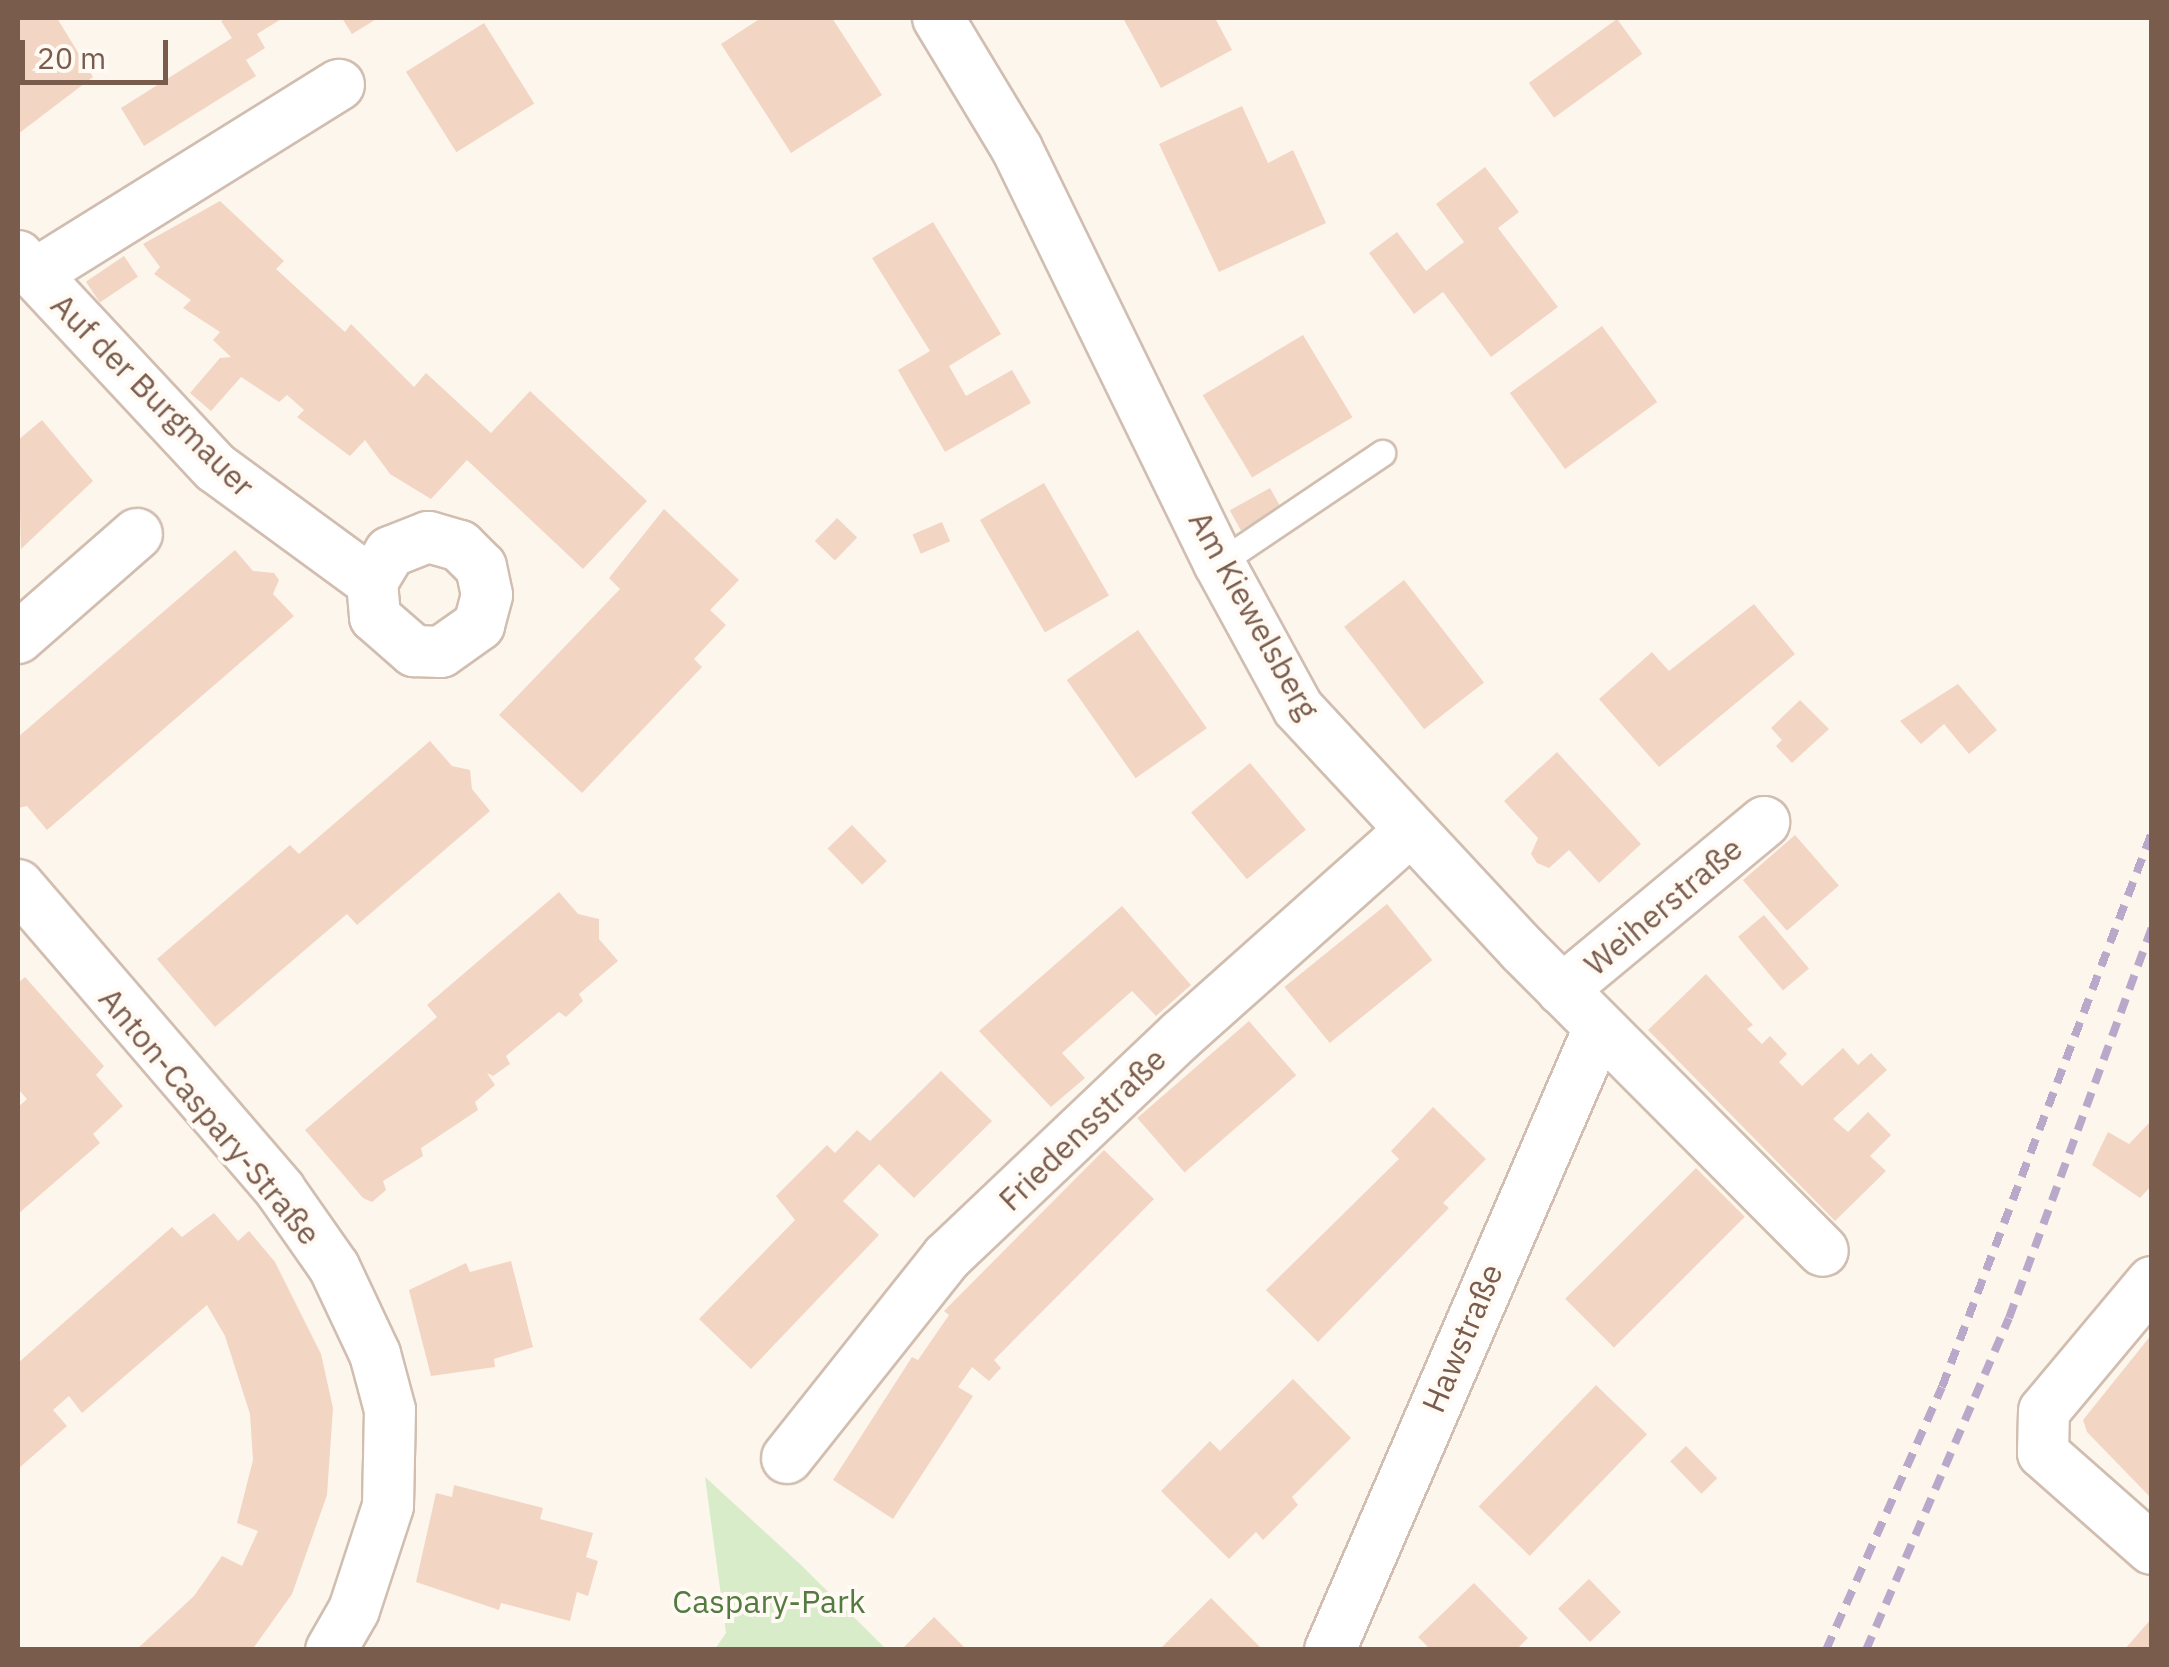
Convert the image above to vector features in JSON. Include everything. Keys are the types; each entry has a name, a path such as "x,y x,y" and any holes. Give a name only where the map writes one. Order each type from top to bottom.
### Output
{"street":[{"name":"Am Kiewelsberg","path":"938,18 1016,149 1219,563 1298,708 1562,990 1822,1251"},
{"name":"Auf der Burgmauer","path":"339,85 26,265 216,468 372,582"},
{"path":"18,638 137,534"},
{"name":"Weiherstraße","path":"1562,990 1764,822"},
{"name":"Friedensstraße","path":"788,1458 948,1257 1181,1035 1410,832"},
{"name":"Anton-Caspary-Straße","path":"18,886 280,1190 334,1268 375,1354 390,1410 388,1506 354,1610 331,1650"},
{"name":"Hawstraße","path":"1330,1650 1599,1028"},
{"path":"2152,1282 2044,1411 2043,1454 2152,1548"}],"lane":[{"path":"1219,563 1382,453"}],"green space":[{"name":"Caspary-Park","path":"705,1477 886,1649 715,1649 726,1633"}],"building":[{"path":"18,18 57,18 93,77 18,134"},
{"path":"283,18 257,34 265,48 246,60 256,76 144,146 121,108 232,38 221,21"},
{"path":"342,18 378,18 352,34"},
{"path":"761,18 832,18 882,95 791,153 721,44"},
{"path":"1123,18 1215,18 1232,50 1161,88"},
{"path":"1617,19 1642,54 1554,118 1529,83"},
{"path":"484,23 534,104 456,152 406,72"},
{"path":"1242,106 1268,163 1293,150 1326,223 1219,272 1159,144"},
{"path":"1485,167 1519,212 1498,228 1558,307 1491,357 1443,292 1414,314 1369,253 1397,232 1426,271 1464,242 1436,204"},
{"path":"220,201 284,261 276,269 345,332 351,324 414,387 426,373 491,433 530,391 647,501 583,569 467,460 431,499 390,474 365,440 350,456 297,417 304,410 287,395 279,402 241,377 211,411 190,393 220,358 231,357 213,340 220,332 183,308 191,300 154,274 160,267 143,244"},
{"path":"933,222 1001,334 949,366 966,396 1012,370 1031,403 945,452 898,370 930,351 872,258"},
{"path":"124,256 138,277 100,302 86,282"},
{"path":"1602,326 1657,402 1565,469 1510,393"},
{"path":"1303,335 1352,417 1252,478 1203,395"},
{"path":"42,420 93,481 21,549 18,440"},
{"path":"1044,483 1109,596 1045,633 980,520"},
{"path":"1270,488 1281,508 1241,530 1230,510"},
{"path":"664,509 739,580 710,610 726,625 694,659 702,667 582,793 499,715 620,589 609,578"},
{"path":"837,518 857,537 835,560 815,541"},
{"path":"942,522 950,541 921,554 913,535"},
{"path":"235,550 253,571 274,573 279,580 273,594 294,616 47,830 27,806 18,808 18,737"},
{"path":"1404,580 1484,682 1424,729 1344,627"},
{"path":"1754,604 1795,654 1659,767 1599,699 1652,652 1669,671"},
{"path":"1138,630 1207,728 1136,778 1067,680"},
{"path":"1958,684 1997,730 1969,754 1944,724 1921,744 1900,721"},
{"path":"1800,700 1829,729 1792,763 1776,746 1782,740 1771,728"},
{"path":"430,741 452,766 470,770 472,789 490,811 357,925 347,914 215,1027 157,959 290,845 299,854"},
{"path":"1557,752 1641,844 1599,883 1569,850 1549,868 1537,863 1531,854 1538,838 1504,801"},
{"path":"1250,763 1306,830 1247,879 1191,812"},
{"path":"852,825 887,861 862,885 828,849"},
{"path":"1795,835 1839,886 1787,931 1743,880"},
{"path":"559,892 578,914 599,919 599,939 618,961 579,994 583,1001 566,1017 559,1012 506,1056 510,1064 493,1076 487,1073 495,1085 475,1102 478,1110 421,1148 423,1156 383,1181 386,1190 372,1202 363,1198 305,1130 437,1017 427,1005"},
{"path":"1387,904 1432,960 1330,1043 1284,987"},
{"path":"1122,906 1191,985 1156,1016 1132,991 1062,1053 1085,1078 1051,1107 979,1031"},
{"path":"1764,915 1809,969 1783,990 1738,937"},
{"path":"1706,974 1753,1025 1747,1029 1762,1044 1770,1036 1787,1054 1779,1062 1802,1086 1843,1048 1858,1065 1871,1053 1887,1070 1833,1119 1848,1132 1868,1112 1891,1135 1870,1156 1886,1171 1835,1221 1648,1030"},
{"path":"25,977 104,1066 96,1075 123,1106 93,1134 100,1143 18,1214 18,1107 27,1099 18,1089 18,983"},
{"path":"1249,1021 1296,1075 1185,1172 1137,1118"},
{"path":"941,1071 992,1121 914,1198 879,1164 843,1201 879,1235 751,1369 699,1319 795,1220 776,1196 827,1145 835,1153 857,1130 870,1141"},
{"path":"1433,1107 1486,1159 1443,1203 1449,1208 1318,1342 1266,1290 1399,1159 1391,1151"},
{"path":"2152,1120 2152,1185 2140,1198 2092,1165 2108,1132 2129,1144"},
{"path":"1104,1150 1154,1199 994,1360 1001,1368 989,1381 972,1367 958,1387 973,1396 893,1519 833,1480 912,1357 918,1360 949,1315 944,1311"},
{"path":"1696,1168 1745,1217 1614,1348 1565,1299"},
{"path":"214,1213 238,1241 249,1231 275,1262 321,1354 333,1408 327,1495 292,1594 252,1650 136,1650 194,1596 222,1556 242,1566 258,1531 237,1523 253,1460 250,1414 225,1336 207,1305 82,1413 69,1396 53,1410 67,1426 18,1469 18,1363 172,1227 182,1237"},
{"path":"511,1261 533,1347 494,1359 495,1367 431,1376 409,1290 466,1263 470,1272"},
{"path":"2152,1334 2152,1499 2087,1432 2083,1420"},
{"path":"1293,1379 1351,1438 1292,1497 1298,1505 1263,1540 1256,1532 1229,1559 1161,1491 1210,1441 1220,1451"},
{"path":"1596,1385 1647,1434 1530,1556 1479,1507"},
{"path":"1686,1446 1717,1478 1701,1494 1670,1461"},
{"path":"454,1485 543,1508 540,1519 593,1533 586,1557 598,1561 588,1596 577,1592 570,1621 501,1603 499,1610 416,1582 436,1493 452,1497"},
{"path":"1589,1579 1621,1612 1590,1642 1558,1609"},
{"path":"1474,1583 1528,1638 1516,1650 1431,1650 1418,1637"},
{"path":"1211,1598 1263,1650 1159,1650"},
{"path":"934,1617 967,1650 904,1647"},
{"path":"2152,1618 2152,1650 2124,1650"}],"railway":[{"path":"1826,1650 1942,1387 2152,832"},
{"path":"1866,1650 2009,1318 2152,927"}]}
